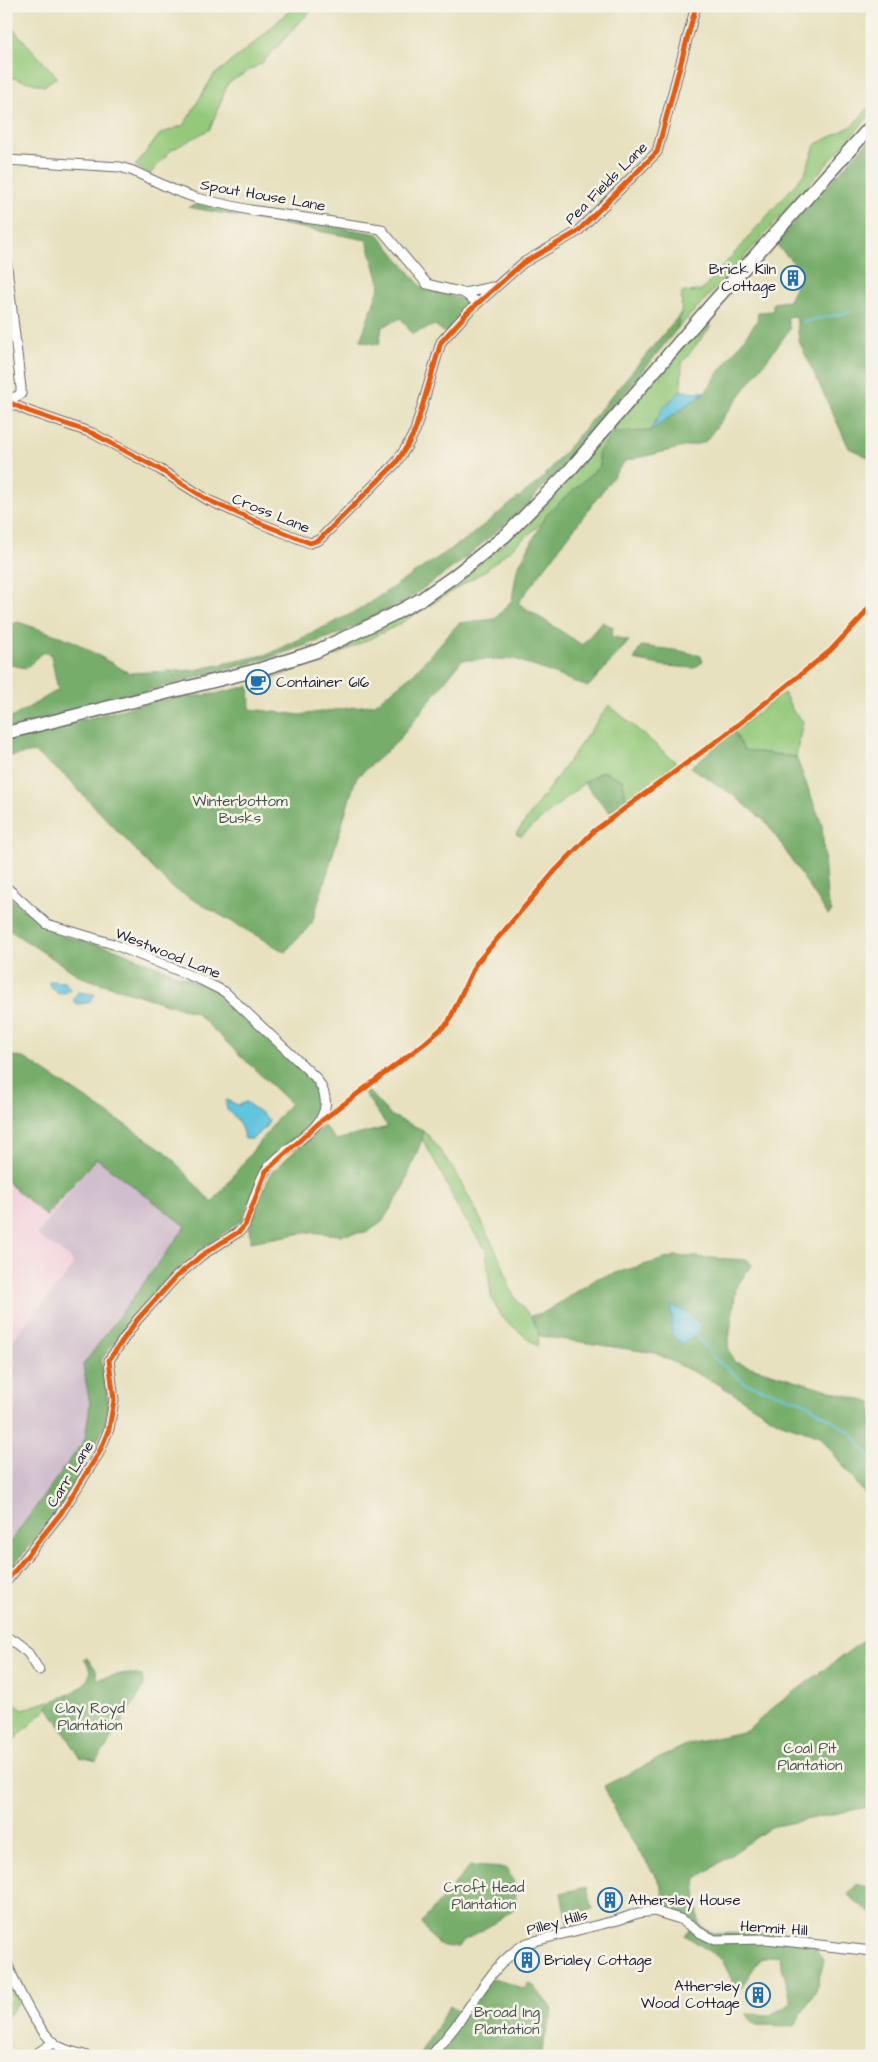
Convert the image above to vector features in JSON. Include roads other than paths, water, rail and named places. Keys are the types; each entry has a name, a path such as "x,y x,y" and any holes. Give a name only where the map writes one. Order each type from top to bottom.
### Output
{"highway":[{"path":"6,734 283,663 318,651 368,628 423,598 484,554 531,512 569,471 711,305 872,125"}],"street":[{"name":"Pea Fields Lane","path":"478,303 522,263 577,232 657,152 696,6"},
{"name":"Spout House Lane","path":"6,160 120,167 133,170 174,190 196,198 250,210 381,229 427,284 464,293 478,303"},
{"path":"6,259 21,408"},
{"name":"Spout House Lane","path":"464,293 495,287"},
{"name":"Cross Lane","path":"7,401 21,408 92,433 159,469 208,500 298,540 310,543 315,542 351,510 396,462 414,431 442,342 478,303"},
{"path":"7,401 21,394"},
{"name":"Westwood Lane","path":"6,887 47,924 113,944 202,980 225,992 315,1077 323,1087 326,1100 322,1120"},
{"name":"Carr Lane","path":"6,1582 61,1513 99,1454 109,1428 114,1400 109,1360 138,1320 176,1277 202,1255 240,1231 245,1225 266,1171 322,1120"},
{"path":"6,1636 28,1653 39,1670"},
{"name":"Pilley Hills","path":"431,2056 455,2028 500,1962 527,1942 618,1920 638,1913 654,1911 680,1919"},
{"name":"Hermit Hill","path":"680,1919 715,1940 766,1939 872,1951"},
{"path":"6,1960 9,1977 34,2016 54,2042 66,2049 87,2056"},
{"path":"33,2056 54,2042"}],"water":[{"path":"681,391 705,392 650,431 664,407"},
{"path":"49,981 65,982 70,989 67,992 58,994 49,984"},
{"path":"78,992 95,995 88,1003 78,1004 74,1002 74,998"},
{"path":"226,1100 238,1105 246,1102 269,1120 266,1127 252,1139 245,1139 238,1122 227,1109"},
{"path":"671,1305 689,1314 701,1328 683,1345 672,1335"}],"waterway":[{"path":"803,322 850,312"},
{"path":"695,1334 714,1358 745,1383 804,1402 851,1433 872,1460"}],"place":[{"name":"Brick Kiln Cottage","path":"793,278"},
{"name":"Container 616","path":"258,682"},
{"name":"Athersley House","path":"610,1900"},
{"name":"Brialey Cottage","path":"527,1960"},
{"name":"Athersley Wood Cottage","path":"758,1995"}],"park label":[{"name":"Winterbottom Busks","path":"240,810"},
{"name":"Clay Royd Plantation","path":"90,1716"},
{"name":"Coal Pit Plantation","path":"810,1756"},
{"name":"Croft Head Plantation","path":"484,1896"},
{"name":"Broad Ing Plantation","path":"507,2020"}]}
